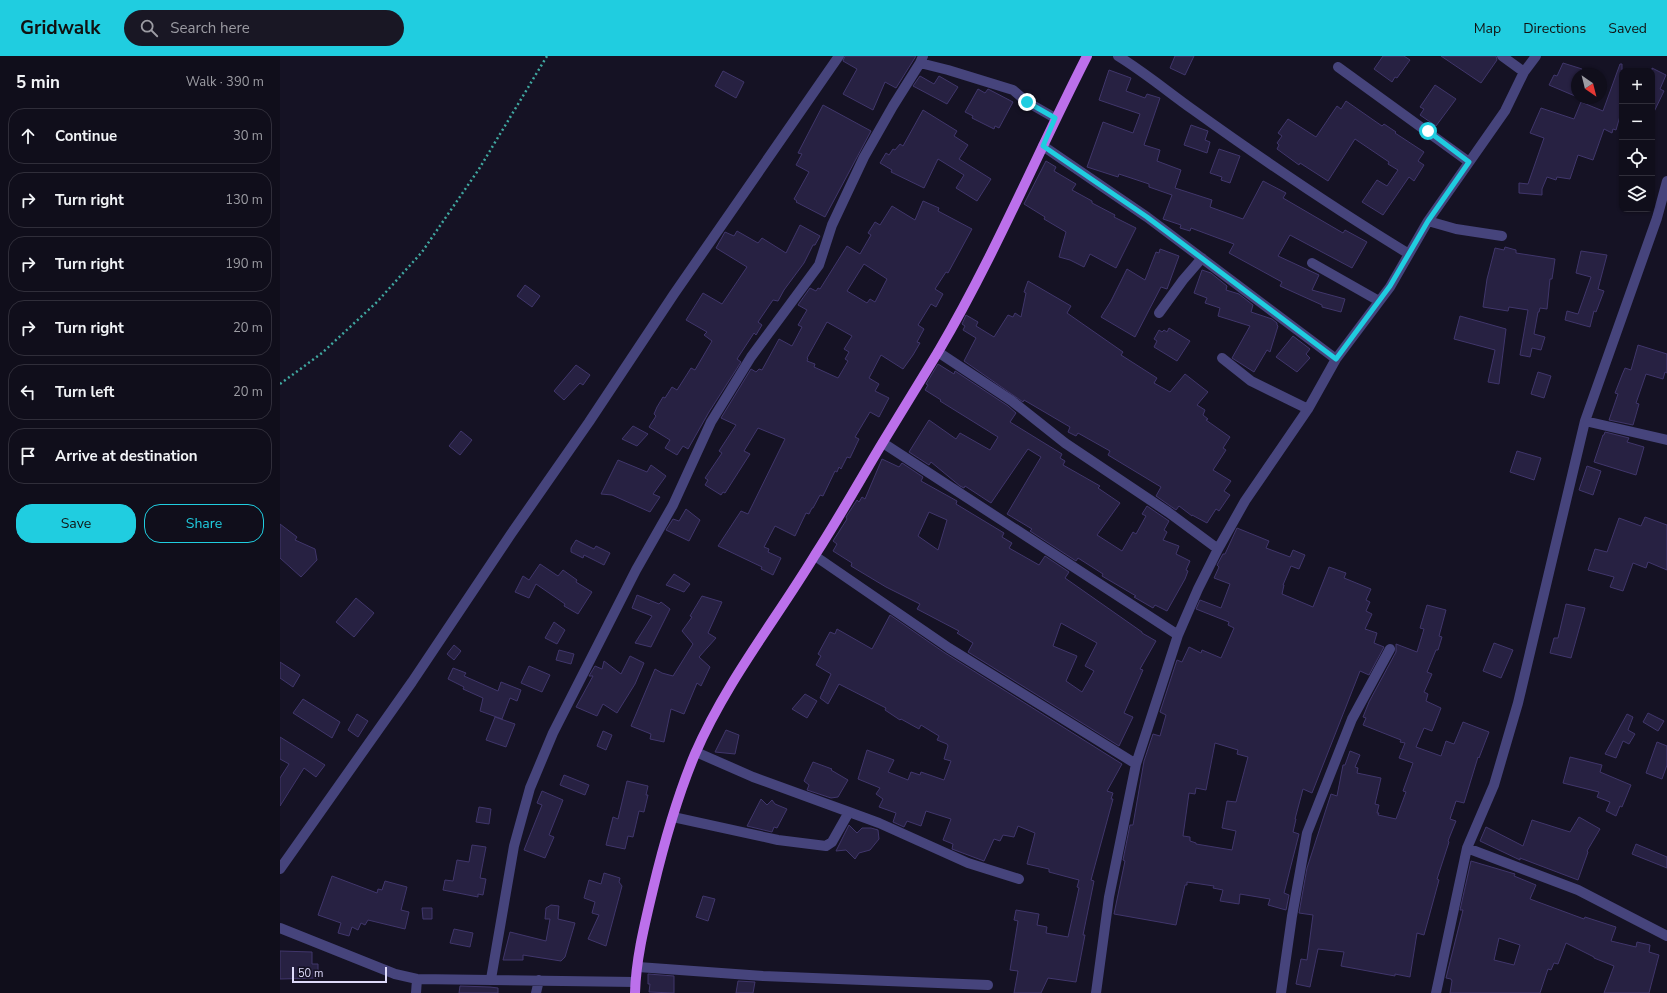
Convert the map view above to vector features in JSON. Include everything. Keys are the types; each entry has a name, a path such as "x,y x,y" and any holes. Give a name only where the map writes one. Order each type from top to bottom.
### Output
{"main road":[{"path":"635,993 635,982 644,927 678,797 696,752 716,712 742,668 815,556 938,352 982,271 1043,146 1055,118 1087,56"}],"street":[{"path":"280,869 412,682 674,294 839,56"},
{"path":"1118,56 1146,73 1192,109 1336,209 1409,254"},
{"path":"1502,56 1524,72"},
{"path":"1096,993 1109,897 1136,764 1178,635 1218,549 1245,501 1308,409 1336,359 1390,286 1428,221 1505,111 1524,72 1536,56"},
{"path":"491,979 514,846 530,788 553,733 636,570 673,505 711,422 751,357 818,265 832,225 864,157 892,106 922,60 948,70 1013,90 1027,102 1055,118"},
{"path":"1338,67 1469,162"},
{"path":"1043,146 1098,182 1336,359"},
{"path":"1436,993 1467,848 1494,785 1518,703 1585,421 1654,225 1667,181"},
{"path":"1428,221 1456,229 1502,236"},
{"path":"1159,313 1183,280 1202,258"},
{"path":"1312,263 1379,301"},
{"path":"938,352 1012,401 1065,443 1168,512 1218,549"},
{"path":"1222,358 1251,381 1308,409"},
{"path":"1585,421 1667,440"},
{"path":"883,443 1178,635"},
{"path":"815,556 949,648 1136,764"},
{"path":"1281,993 1292,916 1307,833 1352,719 1390,649"},
{"path":"696,752 753,777 879,823 968,863 1019,879"},
{"path":"673,816 778,840 826,846 832,842 848,812"},
{"path":"1467,848 1578,890 1667,936"},
{"path":"280,928 370,963 394,974 417,979 635,982"},
{"path":"638,967 763,976 988,985"},
{"path":"416,993 417,979"},
{"path":"536,993 539,980"}],"path":[{"path":"280,384 322,353 339,338 377,302 422,252 479,169 547,56"}],"building":[{"path":"845,56 916,56 896,88 885,82 873,110 843,94 857,69 843,61"},
{"path":"1175,56 1194,56 1185,75 1170,68"},
{"path":"1383,56 1404,56 1410,60 1397,78 1395,77 1392,82 1374,69"},
{"path":"1441,56 1496,56 1497,60 1481,83"},
{"path":"1563,63 1579,68 1571,68 1571,94 1549,85 1554,75 1557,76"},
{"path":"1620,64 1622,64 1622,68 1619,68 1619,120 1616,130 1613,129 1612,133 1604,129 1593,160 1578,155 1570,179 1557,177 1556,180 1547,177 1542,189 1542,195 1519,193 1519,183 1528,184 1544,138 1530,133 1541,108 1574,119 1580,104 1586,104 1603,111 1606,104 1607,104 1607,100"},
{"path":"1109,70 1131,78 1126,91 1145,98 1147,94 1160,98 1144,145 1160,150 1157,161 1181,170 1175,188 1212,200 1210,207 1243,219 1263,181 1286,193 1283,198 1343,233 1345,230 1367,242 1352,268 1290,235 1278,256 1319,275 1312,290 1345,299 1341,312 1322,307 1322,305 1280,286 1282,282 1229,253 1234,244 1191,228 1190,231 1180,228 1181,225 1163,219 1172,195 1149,187 1149,184 1119,174 1118,177 1087,167 1103,122 1133,133 1140,114 1099,100"},
{"path":"1655,70 1666,75 1660,89 1664,91 1655,110"},
{"path":"723,71 744,82 736,98 715,86"},
{"path":"920,76 934,84 939,76 958,87 947,104 913,86"},
{"path":"1435,85 1456,99 1436,126 1420,115 1424,109 1420,107"},
{"path":"978,89 985,93 988,89 1013,102 999,128 995,126 994,129 972,118 973,116 965,112"},
{"path":"1346,101 1382,126 1384,124 1424,152 1418,161 1424,165 1414,181 1409,177 1383,215 1362,202 1377,180 1387,186 1398,170 1388,164 1389,162 1355,139 1328,181 1300,163 1299,165 1277,149 1279,145 1277,143 1282,136 1278,133 1288,119 1316,137 1337,106 1341,109"},
{"path":"823,105 871,131 825,217 796,202 797,201 794,199 809,172 796,165 802,154 798,153"},
{"path":"923,110 957,131 954,136 968,145 959,159 991,179 977,201 956,188 964,175 938,159 924,188 891,172 892,170 880,163 886,153 889,155 893,149 895,150 900,144 903,146"},
{"path":"1191,125 1208,131 1205,140 1210,142 1207,153 1184,145"},
{"path":"1219,149 1240,156 1230,183 1221,180 1222,177 1210,173"},
{"path":"1046,161 1056,167 1054,171 1076,184 1072,190 1115,215 1114,217 1136,228 1116,268 1090,254 1084,267 1070,260 1059,257 1066,232 1044,219 1045,217 1024,204"},
{"path":"923,201 939,208 938,211 972,229 948,273 946,272 935,289 943,294 936,307 931,304 918,325 924,329 917,342 920,343 913,355 903,369 881,355 869,378 879,384 875,391 889,398 879,417 870,412 855,437 859,439 850,458 847,457 841,469 839,467 837,472 835,471 823,496 820,495 809,514 806,513 795,536 775,526 764,547 769,549 768,552 781,558 773,575 761,569 762,567 718,546 741,511 748,514 785,439 758,428 744,451 750,454 725,493 723,492 721,495 705,485 708,480 705,478 722,453 719,451 736,425 721,418 751,369 756,372 759,369 762,370 779,339 792,346 802,327 798,325 807,310 798,305 810,288 816,291 818,288 820,289 847,246 860,254 871,235 868,233 875,222 880,225 892,206 915,220","holes":["864,264 887,279 875,302 870,299 867,303 847,291","827,322 852,336 844,349 849,352 845,359 848,361 838,378 814,367 815,364 807,361 807,358"]},
{"path":"800,225 820,236 815,245 813,245 804,263 784,290 778,301 773,300 758,322 762,325 756,335 754,333 737,359 741,362 709,412 688,449 683,446 677,455 665,448 670,440 649,427 656,416 654,414 663,397 665,398 672,387 677,390 691,368 695,370 712,341 704,335 707,332 686,320 703,293 722,304 747,267 716,248 725,232 734,236 737,231 758,243 762,238 786,253"},
{"path":"1505,247 1516,250 1516,253 1555,259 1552,279 1550,279 1547,309 1540,308 1534,334 1545,337 1541,350 1532,348 1530,357 1520,355 1528,310 1509,307 1508,311 1483,307 1487,279 1495,248 1504,250"},
{"path":"1160,249 1179,256 1167,289 1161,287 1135,337 1101,317 1127,269 1145,280 1156,252 1159,253"},
{"path":"1581,251 1607,255 1598,289 1604,291 1596,312 1594,311 1590,327 1565,320 1567,311 1578,314 1591,277 1576,273"},
{"path":"1202,270 1211,273 1227,286 1226,290 1239,294 1253,305 1251,312 1272,319 1277,323 1278,326 1270,352 1267,350 1254,372 1232,358 1250,326 1218,316 1220,308 1205,303 1207,298 1194,293"},
{"path":"1028,281 1071,306 1067,313 1123,352 1121,355 1157,378 1154,383 1170,392 1185,374 1208,392 1197,405 1205,410 1203,415 1208,419 1206,420 1230,437 1223,448 1226,450 1213,470 1231,481 1224,491 1230,495 1219,511 1216,509 1207,523 1192,516 1179,506 1176,510 1156,496 1161,487 1108,455 1110,451 1078,433 1076,436 1068,432 1070,427 1024,400 1023,402 964,361 976,338 963,330 965,326 962,324 966,315 978,322 976,326 994,337 1008,315 1013,317 1015,313 1021,317 1026,293 1024,292"},
{"path":"525,285 540,296 532,307 517,296"},
{"path":"1460,316 1506,329 1499,384 1488,382 1495,350 1454,339"},
{"path":"1169,328 1190,341 1177,361 1154,347 1157,341 1154,339 1159,330 1162,332 1164,330 1167,332"},
{"path":"1293,336 1310,349 1306,354 1310,358 1297,372 1276,357"},
{"path":"1638,345 1667,354 1667,373 1665,372 1663,379 1646,374 1636,403 1639,404 1633,425 1609,420 1618,394 1615,393 1625,368 1631,370"},
{"path":"938,364 954,374 955,371 1008,406 1016,413 1010,422 1062,454 1060,458 1065,461 1063,465 1100,486 1098,488 1120,503 1097,535 1122,551 1133,532 1136,534 1146,516 1142,514 1147,506 1169,521 1164,530 1167,532 1163,540 1179,546 1176,554 1190,561 1186,570 1188,571 1185,579 1167,611 1155,605 1153,608 1134,597 1136,596 1102,576 1103,574 1078,558 1076,561 1030,531 1032,529 1007,514 1041,457 1028,449 991,503 965,486 964,488 960,486 931,462 929,465 909,452 929,420 956,439 960,433 990,450 998,437 925,390 928,385 926,384"},
{"path":"576,365 590,375 583,385 580,383 564,400 554,391"},
{"path":"1538,372 1551,376 1544,398 1531,394"},
{"path":"633,426 648,434 637,446 622,439"},
{"path":"461,431 472,440 460,455 449,446"},
{"path":"1605,432 1629,438 1627,442 1644,447 1636,475 1594,462"},
{"path":"1517,451 1541,458 1534,480 1510,472"},
{"path":"882,459 899,467 902,463 923,477 921,481 957,501 956,504 1004,533 1002,537 1012,543 1009,548 1039,565 1045,556 1069,572 1065,578 1142,633 1156,641 1140,669 1143,670 1124,713 1133,717 1119,746 968,652 973,643 957,633 959,631 917,609 920,604 886,587 851,566 852,563 833,551 837,544 833,541 847,519 846,517 857,500 859,502 862,497 865,499","holes":["929,512 947,520 938,550 918,536","1061,623 1097,643 1085,666 1094,671 1082,692 1066,681 1077,656 1053,646"]},
{"path":"618,460 647,472 651,465 666,476 653,494 660,497 650,512 612,495 601,494"},
{"path":"1587,466 1601,471 1593,495 1579,490"},
{"path":"686,509 700,520 689,541 666,530 673,519 679,521"},
{"path":"1645,517 1667,525 1667,570 1648,562 1646,568 1633,563 1623,591 1610,587 1614,577 1588,570 1595,549 1607,552 1619,518 1641,526"},
{"path":"280,524 297,537 295,540 315,549 317,560 301,577 280,558"},
{"path":"1237,528 1269,541 1266,548 1290,557 1293,550 1305,555 1299,569 1291,566 1283,585 1282,594 1313,607 1329,567 1346,573 1344,578 1371,589 1366,600 1370,602 1366,611 1372,614 1365,629 1377,633 1374,643 1384,647 1369,675 1360,671 1312,793 1303,789 1293,832 1299,834 1284,893 1289,895 1286,910 1268,905 1270,899 1240,894 1239,904 1220,901 1223,890 1213,888 1214,886 1187,882 1176,925 1114,914 1125,861 1123,860 1130,825 1133,825 1144,761 1153,734 1160,736 1166,715 1160,712 1177,660 1182,662 1189,647 1201,653 1202,650 1221,658 1234,628 1228,625 1229,622 1196,609 1200,600 1221,608 1230,584 1214,578 1219,567 1217,565 1223,554 1225,554","holes":["1215,743 1238,750 1237,754 1248,757 1236,802 1227,801 1222,828 1236,831 1232,850 1196,844 1190,841 1190,837 1183,836 1189,793 1195,794 1196,788 1206,790"]},
{"path":"576,540 594,549 596,546 610,553 604,565 584,555 583,558 571,552 571,548"},
{"path":"540,564 558,576 563,570 577,580 576,582 592,592 578,614 564,606 565,604 536,584 529,598 515,592 523,576 529,580"},
{"path":"674,574 690,584 684,592 666,585"},
{"path":"637,595 659,604 661,602 670,609 651,647 635,643 652,616 632,608"},
{"path":"702,596 722,602 708,633 716,638 699,657 710,667 701,686 697,683 684,714 671,709 664,742 650,739 651,734 631,726 655,669 673,676 693,644 682,631 692,617 690,616"},
{"path":"356,598 374,613 354,637 336,622"},
{"path":"1566,604 1585,608 1571,658 1550,653 1554,638 1558,638"},
{"path":"1427,605 1446,610 1439,636 1442,637 1438,650 1436,650 1427,672 1432,674 1424,692 1428,694 1426,701 1441,708 1432,731 1424,728 1416,747 1441,756 1446,741 1454,744 1463,722 1489,732 1479,758 1478,757 1464,803 1456,801 1450,819 1456,821 1448,841 1449,842 1437,879 1439,880 1424,935 1417,933 1410,977 1395,974 1395,976 1341,966 1344,952 1318,949 1310,987 1296,984 1301,959 1307,960 1313,915 1299,913 1307,868 1331,794 1337,796 1343,765 1345,765 1350,751 1360,755 1355,767 1358,768 1357,773 1381,778 1375,804 1379,805 1378,815 1396,819 1406,792 1403,791 1413,763 1399,758 1405,743 1363,725 1366,718 1363,717 1369,702 1396,652 1396,644 1417,652 1424,629 1420,628"},
{"path":"890,615 945,653 1122,764 1107,791 1113,793 1111,799 1113,799 1091,880 1094,881 1083,935 1085,935 1076,982 1048,978 1041,993 1014,993 1018,971 1010,970 1018,921 1014,920 1016,910 1039,914 1037,925 1047,927 1046,933 1068,937 1079,888 1077,887 1079,880 1049,872 1049,869 1027,864 1035,833 1018,826 1014,837 1003,835 1000,841 994,839 984,861 952,849 953,844 943,840 951,819 926,811 921,826 907,821 904,827 893,822 896,813 879,807 883,799 876,794 880,788 858,779 867,750 894,760 888,772 908,780 911,772 920,775 921,772 944,780 951,761 944,759 948,746 947,744 937,740 939,736 921,725 919,729 901,719 900,720 885,710 886,708 839,684 828,704 820,698 831,674 816,665 821,656 818,654 830,632 835,634 837,629 872,649"},
{"path":"554,622 565,630 557,644 545,638"},
{"path":"1494,643 1513,650 1501,678 1483,671"},
{"path":"454,645 461,651 454,660 447,654"},
{"path":"559,650 574,654 571,664 556,660"},
{"path":"630,656 644,663 635,684 617,713 603,704 597,716 576,707 593,676 589,676 595,666 602,669 604,661 621,674"},
{"path":"280,662 300,675 293,687 280,678"},
{"path":"529,666 550,675 542,692 521,683"},
{"path":"453,668 466,673 464,676 498,691 501,682 521,690 517,701 510,698 502,719 480,711 483,698 463,689 464,687 448,679"},
{"path":"805,694 817,701 807,718 792,709"},
{"path":"303,699 340,722 332,738 293,713"},
{"path":"1648,713 1664,721 1658,731 1643,722"},
{"path":"357,714 368,721 358,737 348,730"},
{"path":"1627,714 1633,717 1628,730 1635,734 1629,744 1623,741 1616,758 1605,754"},
{"path":"495,717 515,724 506,747 486,740"},
{"path":"726,730 739,735 735,754 715,752"},
{"path":"603,731 612,735 606,750 597,746"},
{"path":"280,737 325,765 316,777 304,768 280,806 280,778 289,764 280,759"},
{"path":"1657,742 1667,746 1667,765 1662,779 1646,773"},
{"path":"1570,757 1602,765 1600,772 1631,785 1622,807 1620,806 1616,816 1606,811 1610,802 1597,797 1599,792 1563,783"},
{"path":"813,762 832,769 831,770 848,780 838,797 831,798 807,790 809,785 804,781"},
{"path":"564,775 589,785 585,795 560,785"},
{"path":"627,781 648,786 646,795 648,795 644,812 639,811 633,837 628,836 625,849 606,845 613,817 618,819"},
{"path":"542,791 563,800 549,835 554,837 545,858 524,850 542,805 537,803"},
{"path":"761,799 767,805 772,800 775,804 787,809 777,828 774,827 772,832 747,826"},
{"path":"479,807 491,809 489,824 476,822"},
{"path":"1579,817 1600,829 1587,851 1588,852 1578,880 1520,858 1520,860 1480,841 1486,827 1523,846 1532,820 1570,832"},
{"path":"849,825 857,833 862,828 878,830 879,839 870,850 859,853 855,859 846,850 836,851"},
{"path":"1636,844 1667,857 1667,868 1632,854"},
{"path":"472,845 486,847 480,878 486,879 483,895 478,894 478,897 443,890 445,880 453,881 457,860 469,862"},
{"path":"1471,861 1515,874 1514,876 1536,885 1530,899 1584,919 1585,917 1616,927 1611,941 1636,947 1637,942 1650,945 1649,952 1659,955 1649,993 1604,993 1614,966 1594,958 1566,943 1558,964 1554,963 1551,970 1548,969 1540,993 1450,993 1452,981 1451,979 1446,978 1463,910 1460,910","holes":["1499,938 1520,945 1514,965 1494,960"]},
{"path":"604,873 620,878 619,882 622,886 606,946 588,939 599,915 592,913 595,902 584,898 589,880 601,884"},
{"path":"332,876 377,893 378,889 382,890 385,881 407,887 401,910 409,912 405,929 368,920 365,925 361,923 358,930 352,927 349,936 338,933 341,923 318,915"},
{"path":"703,896 715,899 708,921 696,917"},
{"path":"551,905 559,906 558,919 575,923 565,957 561,961 523,955 523,960 503,960 510,932 546,941 550,919 545,919 546,908"},
{"path":"422,908 432,908 432,919 423,919"},
{"path":"454,929 473,933 470,947 450,943"},
{"path":"280,951 312,952 312,964 318,964 318,978 280,979"},
{"path":"648,974 674,976 674,993 649,992 650,984 648,984"},
{"path":"738,981 755,982 753,993 736,993"},
{"path":"460,986 498,988 498,993 459,993"}],"route":[{"path":"1027,102 1055,118 1043,146 1098,182 1147,217 1336,359 1390,286 1428,221 1469,162 1428,131"}]}
